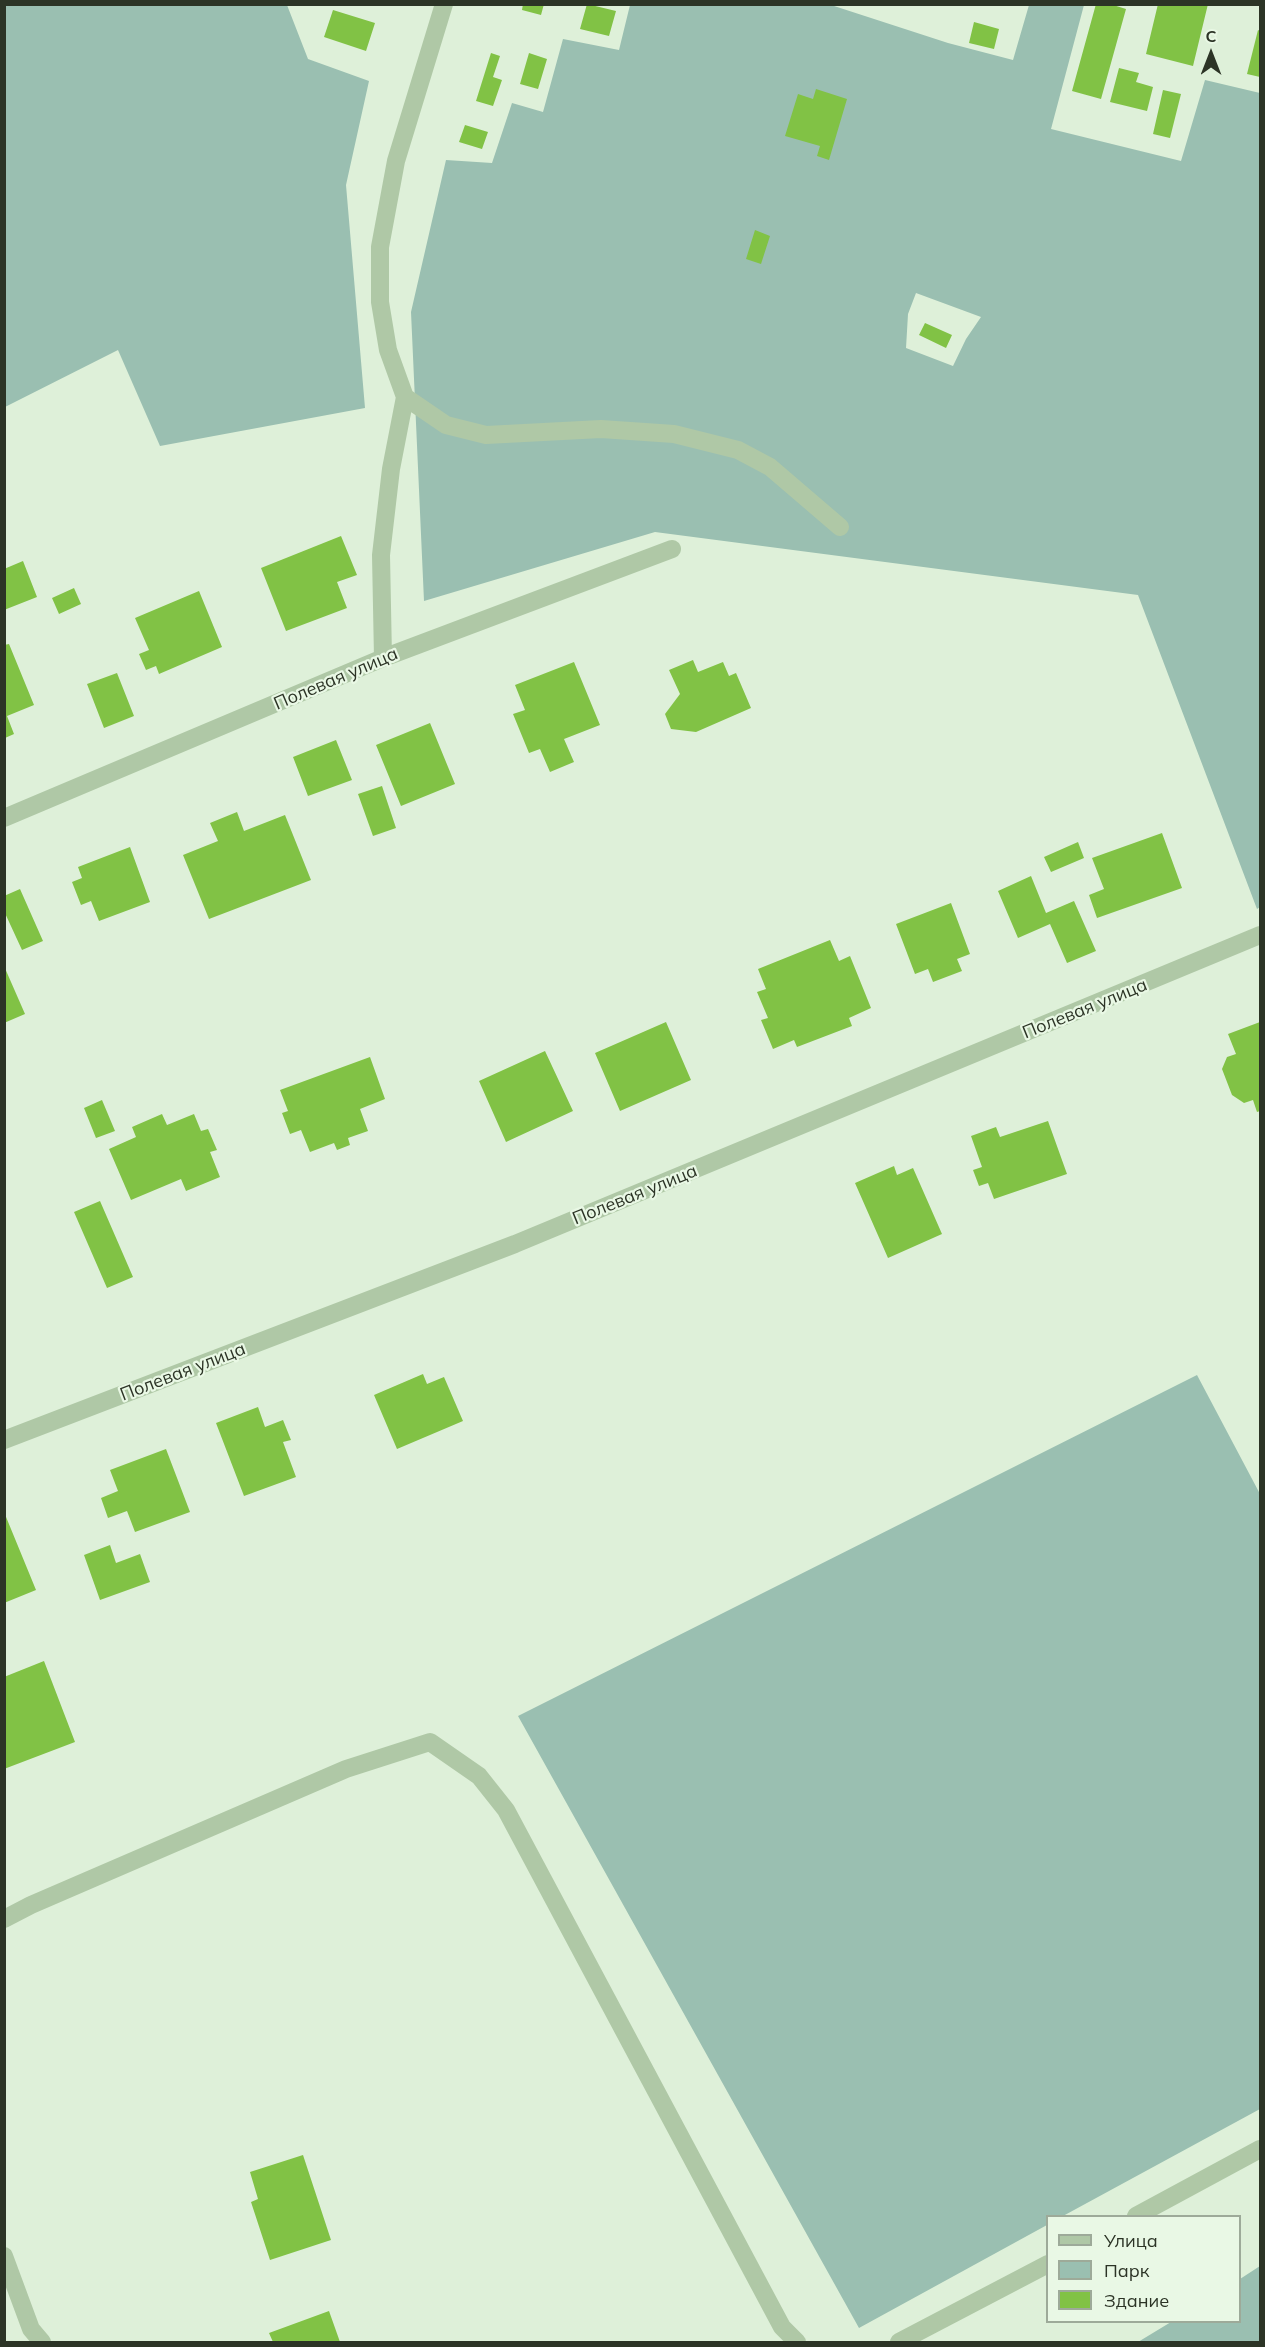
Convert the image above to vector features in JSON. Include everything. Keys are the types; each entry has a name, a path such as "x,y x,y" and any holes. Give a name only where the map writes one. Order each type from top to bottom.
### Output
{"street":[{"path":"383,658 381,555 391,469 405,397 388,350 380,302 380,247 396,161 444,4"},
{"path":"405,397 446,425 486,435 601,429 674,434 738,450 770,467 840,527"},
{"name":"Полевая улица","path":"4,818 383,658 672,549"},
{"name":"Полевая улица","path":"4,1440 515,1245 1260,935"},
{"path":"4,1919 31,1905 346,1769 430,1742 479,1776 506,1810 782,2327 797,2343"},
{"path":"1140,2215 1260,2149"},
{"path":"4,2256 31,2329 42,2343"},
{"path":"899,2343 1046,2265"}],"green space":[{"path":"5,4 287,5 308,59 369,81 346,185 365,408 160,446 118,350 5,407"},
{"path":"630,5 831,5 948,43 1013,60 1029,5 1084,5 1051,129 1181,161 1205,80 1260,93 1260,907 1257,909 1138,595 655,532 424,601 411,312 446,160 492,163 512,103 543,112 563,39 619,50","holes":["916,293 981,317 966,339 953,366 906,348 908,314"]},
{"path":"1197,1375 1260,1494 1260,2109 1065,2215 1046,2215 1046,2226 859,2328 518,1716"},
{"path":"1260,2266 1260,2342 1138,2342 1169,2323 1241,2323 1241,2278"}],"building":[{"path":"523,4 544,4 541,15 522,10"},
{"path":"587,4 616,11 609,36 580,29"},
{"path":"1096,4 1110,4 1126,9 1101,99 1072,91"},
{"path":"1158,4 1208,4 1193,66 1146,54"},
{"path":"333,10 375,23 366,51 324,37"},
{"path":"974,22 999,29 994,49 969,43"},
{"path":"1258,30 1260,31 1260,77 1247,74"},
{"path":"491,53 500,56 493,77 502,80 493,106 476,101"},
{"path":"529,53 547,59 538,89 520,84"},
{"path":"1119,68 1139,73 1136,82 1153,87 1147,111 1110,102"},
{"path":"816,89 847,99 829,160 817,156 820,146 785,136 798,94 813,99"},
{"path":"1163,90 1181,94 1170,138 1153,134"},
{"path":"465,125 488,132 482,149 459,142"},
{"path":"755,230 770,236 761,264 746,259"},
{"path":"925,323 952,335 946,348 919,335"},
{"path":"341,536 357,575 337,582 347,608 286,631 261,568"},
{"path":"23,561 37,597 4,610 4,569"},
{"path":"74,588 81,604 59,614 52,598"},
{"path":"199,591 222,647 159,674 156,666 146,670 139,654 149,650 135,618"},
{"path":"9,644 34,705 7,716 14,734 5,738 4,645"},
{"path":"693,660 698,672 723,662 729,676 736,673 751,708 696,732 671,729 665,714 680,694 669,670"},
{"path":"574,662 600,725 564,739 574,762 550,772 540,749 529,753 513,714 525,710 515,685"},
{"path":"117,673 134,716 104,728 87,684"},
{"path":"430,723 455,784 401,806 376,745"},
{"path":"336,740 352,780 308,796 293,757"},
{"path":"382,786 396,828 373,836 358,794"},
{"path":"237,812 244,831 285,815 311,880 209,919 183,855 218,841 210,823"},
{"path":"1162,833 1182,888 1097,918 1089,895 1104,889 1092,858"},
{"path":"1078,842 1084,858 1051,872 1044,857"},
{"path":"130,847 150,902 99,921 91,901 81,905 72,882 82,878 78,867"},
{"path":"1031,876 1046,913 1074,901 1096,951 1067,963 1050,924 1018,938 998,891"},
{"path":"20,889 43,941 22,950 4,911 4,896"},
{"path":"951,903 970,954 957,959 962,971 933,982 928,969 915,974 896,924"},
{"path":"830,940 839,961 850,956 871,1008 849,1018 852,1026 797,1047 794,1040 773,1049 761,1020 768,1018 757,992 766,989 758,969"},
{"path":"4,966 25,1014 4,1023"},
{"path":"666,1022 691,1080 620,1111 595,1053"},
{"path":"1260,1022 1260,1111 1257,1112 1253,1100 1244,1103 1232,1095 1222,1069 1227,1057 1236,1054 1228,1034"},
{"path":"545,1051 573,1111 506,1142 479,1081"},
{"path":"370,1057 385,1099 360,1109 368,1131 348,1138 350,1145 337,1150 334,1143 310,1152 301,1130 290,1134 282,1113 288,1111 280,1090"},
{"path":"102,1100 115,1131 96,1138 84,1108"},
{"path":"162,1114 167,1125 194,1114 201,1131 208,1129 217,1150 210,1152 220,1177 186,1191 181,1179 131,1200 109,1149 136,1137 132,1127"},
{"path":"1048,1121 1067,1174 994,1199 988,1183 979,1186 973,1170 982,1167 971,1136 996,1127 1000,1137"},
{"path":"894,1166 897,1175 913,1168 942,1234 888,1258 855,1183"},
{"path":"100,1201 133,1277 107,1288 74,1212"},
{"path":"423,1374 427,1384 444,1377 463,1421 397,1449 374,1395"},
{"path":"258,1407 265,1427 283,1420 291,1440 283,1442 296,1477 244,1496 216,1423"},
{"path":"166,1449 190,1512 135,1532 127,1511 108,1518 101,1498 118,1491 110,1470"},
{"path":"4,1512 36,1590 4,1603"},
{"path":"110,1545 116,1563 140,1554 150,1582 100,1600 84,1555"},
{"path":"44,1661 75,1742 4,1769 4,1677"},
{"path":"303,2155 331,2240 270,2260 251,2202 258,2199 250,2172"},
{"path":"329,2311 340,2342 273,2342 269,2333"}]}
